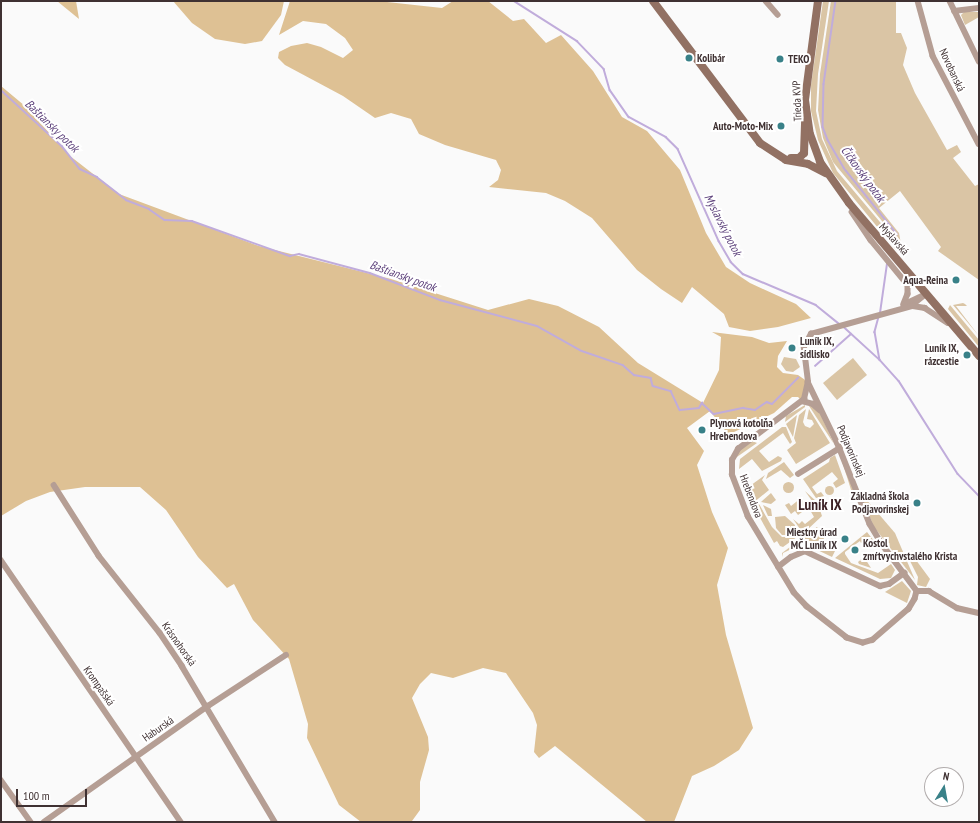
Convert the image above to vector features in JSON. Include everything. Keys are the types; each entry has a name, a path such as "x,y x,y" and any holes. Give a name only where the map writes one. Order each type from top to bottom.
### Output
{"street":[{"path":"653,1 746,126 763,146 789,161 810,165 827,174"},
{"path":"766,1 778,15"},
{"name":"Trieda KVP","path":"817,155 809,129 806,112 807,74 818,1"},
{"name":"Novobanská","path":"918,1 933,56 979,144"},
{"path":"950,1 979,61"},
{"path":"954,11 979,8"},
{"path":"799,158 805,152 803,132 806,112"},
{"path":"779,156 799,158 817,155"},
{"name":"Myslavská","path":"817,155 834,185 979,356"},
{"path":"834,185 871,240 907,283 909,292 906,306"},
{"path":"822,411 813,404 802,401 808,382 804,349 806,340 813,333 918,302 926,294"},
{"path":"906,306 925,308 955,329"},
{"name":"Podjavorinskej","path":"808,382 840,448 872,529 917,591"},
{"name":"Hrebendova","path":"802,401 738,449 732,458 732,475 748,517 778,567 804,604 848,638 859,643 873,640 905,613 914,602 917,591"},
{"path":"798,474 840,448"},
{"name":"Krásnohorská","path":"54,485 99,556 160,633 208,706 275,822"},
{"path":"778,567 791,557 805,551 880,586 887,586 904,573"},
{"name":"Krompašská","path":"1,560 181,822"},
{"path":"917,591 929,591 956,608 979,613"},
{"name":"Haburská","path":"44,822 208,706 286,655"},
{"path":"1,780 31,822"}],"shaded area":[{"path":"57,1 76,1 79,19"},
{"path":"173,1 284,1 281,15 262,41 245,44 215,39 192,23"},
{"path":"290,1 378,1 442,8 453,1 488,1 513,21 524,19 546,43 561,35 593,71 622,117 647,131 680,170 706,233 726,267 750,283 796,304 811,318 778,327 750,331 729,327 724,314 692,287 682,303 661,289 637,270 592,218 565,201 546,193 489,187 498,180 501,170 496,160 445,145 419,134 411,119 391,113 375,118 343,96 285,65 278,58 279,52 291,46 307,43 321,47 343,58 353,50 345,38 326,24 303,21 279,35"},
{"path":"823,1 829,1 818,74 816,111 822,139 837,171 906,253 904,254 897,251 833,173 818,140 811,111 811,85"},
{"path":"831,1 896,1 896,33 901,33 907,48 903,65 915,93 947,150 957,145 961,152 953,158 975,186 979,184 979,280 938,251 941,247 900,191 879,208 899,233 901,244 833,162 823,138 818,110 820,74"},
{"path":"964,12 979,12 979,17 965,25 961,15"},
{"path":"1,86 25,106 70,156 119,194 259,246 391,279 488,310 529,299 558,306 599,327 638,363 703,403 719,370 721,337 712,332 752,337 769,343 787,341 778,356 777,367 783,373 798,375 808,382 802,401 798,397 792,397 774,413 728,434 710,411 687,428 704,451 697,465 712,512 728,548 717,585 726,635 753,728 739,750 714,766 692,776 674,822 647,822 555,746 539,758 534,752 537,725 533,713 506,673 483,668 453,678 431,673 420,684 412,698 428,737 429,750 420,782 420,810 412,821 361,822 339,805 307,738 308,724 289,659 253,620 234,584 227,588 198,557 166,510 140,487 85,487 50,492 26,501 1,516"},
{"path":"963,303 967,306 956,306 979,336 953,305"},
{"path":"950,305 979,340 979,347 948,309"},
{"path":"784,357 796,359 800,367 793,372 786,371 781,364"},
{"path":"853,358 867,375 837,400 823,383"},
{"path":"805,405 805,407 785,422 786,416"},
{"path":"810,405 820,413 834,444 809,406"},
{"path":"806,409 803,422 805,426 810,428 814,424 812,420 807,419 809,409 830,443 796,464 787,450 796,443 794,438 799,415"},
{"path":"797,415 793,437 786,424"},
{"path":"782,427 786,427 792,442 790,444 783,433 759,451 769,462 778,456 782,458 781,461 762,471 752,459 739,469 740,459"},
{"path":"752,441 757,443 734,459 736,453"},
{"path":"835,455 845,483 836,488 833,483 838,479 832,472 812,487 817,494 821,492 824,496 816,498 803,479 829,462 830,458"},
{"path":"840,455 856,497 855,498 853,496"},
{"path":"784,462 794,475 790,478 781,470 766,479 768,473"},
{"path":"765,475 762,480 769,490 753,503 747,488"},
{"path":"786,482 790,482 792,483 792,491 786,492 783,489 783,485"},
{"path":"827,486 831,486 833,490 831,494 827,494 825,492 825,488"},
{"path":"805,491 817,502 810,509 808,505 812,501"},
{"path":"771,493 776,500 771,504 761,502"},
{"path":"801,498 807,507 806,509 798,515 795,511 791,514 785,505 789,503 791,506"},
{"path":"865,498 895,533 915,580 874,527 862,499"},
{"path":"758,502 772,527 782,537 789,537 799,531 801,534 783,547 780,546 777,541 774,543 754,507"},
{"path":"818,504 822,516 807,530 800,529 793,519 799,524 802,521 805,524 814,517 810,510"},
{"path":"763,505 771,509 772,516 768,516"},
{"path":"785,516 795,525 794,532 787,535 782,535 776,528 775,517"},
{"path":"817,527 830,549 832,547 835,551 832,557 807,545 804,536"},
{"path":"867,532 874,541 871,543 866,539 861,543 860,541 845,552 845,554 851,563 878,573 891,564 895,570 891,578 880,579 835,558"},
{"path":"802,538 804,543 783,553 782,557 782,553"},
{"path":"913,556 930,579 926,587 917,585 918,577 909,559"},
{"path":"864,557 871,568 859,564 858,562"},
{"path":"902,581 911,591 907,603 885,592"}],"waterway":[{"name":"Myslavský potok","path":"514,1 577,41 604,69 610,90 629,117 666,137 678,149 719,241 731,262 743,274 816,305 841,325"},
{"name":"Čičkovský potok","path":"836,1 824,84 823,127 828,140 844,168 897,234"},
{"name":"Baštiansky potok","path":"1,90 62,146 80,169 97,177 126,200 149,209 165,220 192,221 290,256 299,254 370,273 440,300 537,326 582,351 623,365 634,375 651,378 653,386 671,391 680,410 699,408 702,403 714,414 743,408 755,410 767,402 772,404 798,378"},
{"name":"Čičkovský potok","path":"880,313 887,264"},
{"name":"Čičkovský potok","path":"879,317 875,332 880,360"},
{"name":"Myslavský potok","path":"844,327 880,360 899,381 958,474 979,496"},
{"name":"Baštiansky potok","path":"815,366 851,334"}],"place":[{"name":"Kolibár","path":"689,58"},
{"name":"TEKO","path":"780,59"},
{"name":"Auto-Moto-Mix","path":"781,126"},
{"name":"Aqua-Reina","path":"956,280"},
{"name":"Luník IX, sídlisko","path":"792,348"},
{"name":"Luník IX, rázcestie","path":"967,355"},
{"name":"Plynová kotolňa Hrebendova","path":"702,430"},
{"name":"Základná škola Podjavorinskej","path":"917,503"},
{"name":"Miestny úrad MČ Luník IX","path":"845,539"},
{"name":"Kostol zmŕtvychvstalého Krista","path":"855,550"}],"district":[{"name":"Luník IX","path":"820,505"}]}
